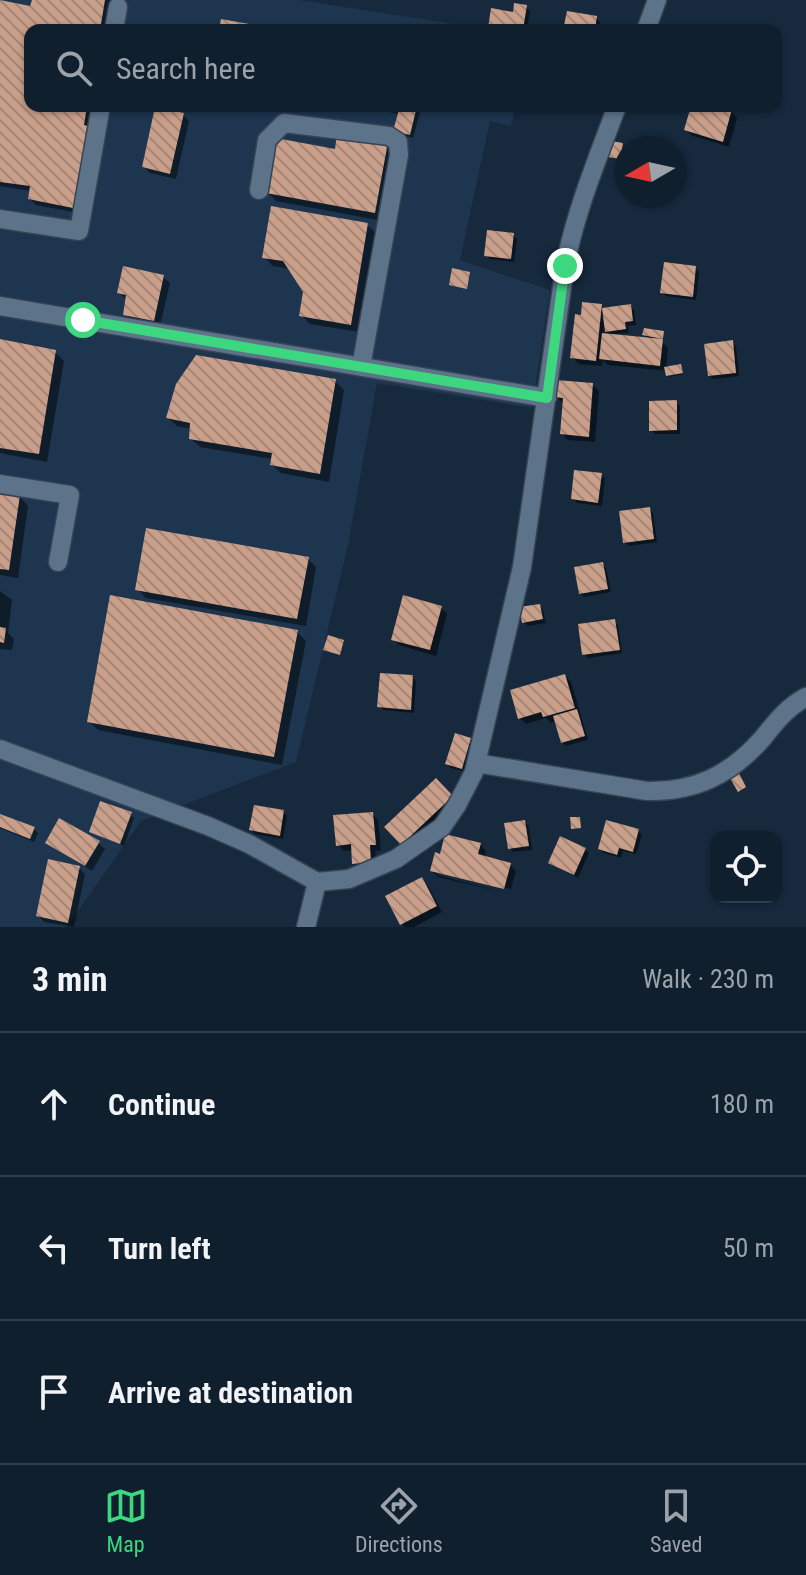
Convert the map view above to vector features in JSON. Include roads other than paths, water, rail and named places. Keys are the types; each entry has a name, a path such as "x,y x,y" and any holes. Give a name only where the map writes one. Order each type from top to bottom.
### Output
{"street":[{"path":"648,24 657,0"},
{"path":"115,24 118,7"},
{"path":"0,219 79,231 100,112"},
{"path":"0,749 208,826 249,844 317,882 349,879 416,848 442,827 457,805 476,763 522,567 574,222 615,112"},
{"path":"259,190 267,140 284,123 389,136 398,142 399,155 361,367"},
{"path":"0,306 547,398"},
{"path":"0,484 70,495 58,562"},
{"path":"476,763 647,791 674,792 719,776 759,742 789,706 806,697"},
{"path":"306,927 317,882"}]}
